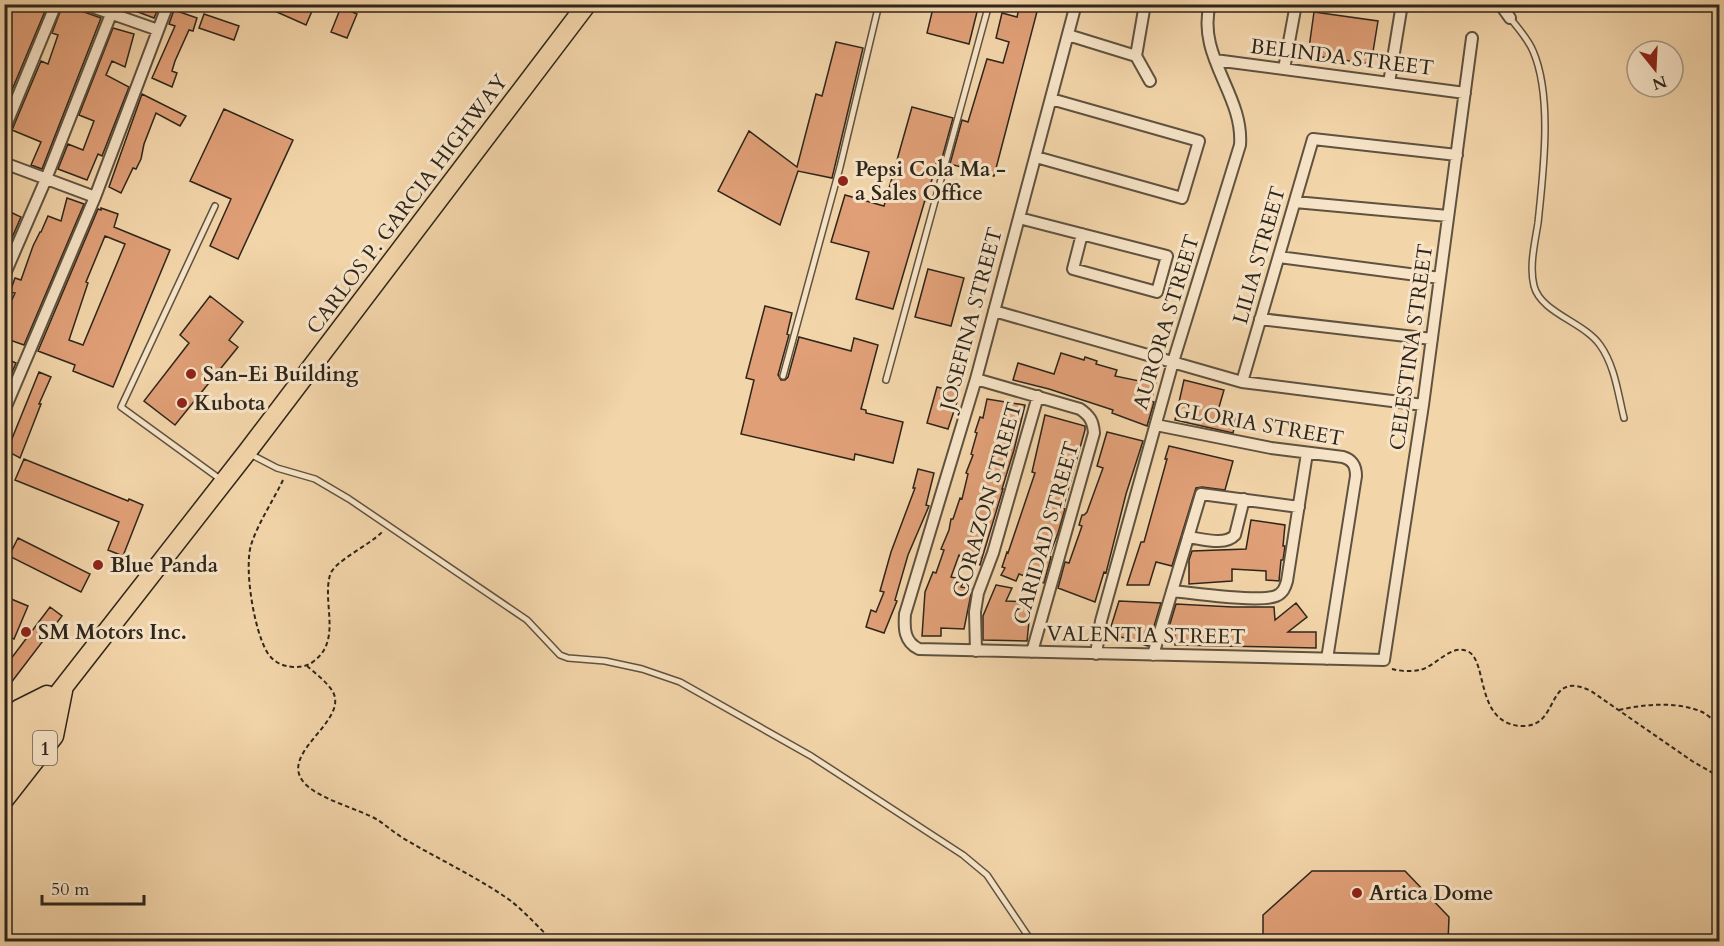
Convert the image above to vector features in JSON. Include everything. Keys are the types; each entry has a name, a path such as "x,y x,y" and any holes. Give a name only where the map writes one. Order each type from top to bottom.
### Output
{"highway":[{"name":"CARLOS P. GARCIA HIGHWAY","path":"4,751 30,718 51,703 224,482 587,4"},
{"name":"CARLOS P. GARCIA HIGHWAY","path":"4,728 19,709 64,687"},
{"name":"CARLOS P. GARCIA HIGHWAY","path":"4,800 54,736 64,687"},
{"name":"CARLOS P. GARCIA HIGHWAY","path":"4,777 43,728 51,703"}],"street":[{"path":"4,130 56,4"},
{"path":"84,4 113,10 158,30"},
{"path":"6,405 95,197 168,4"},
{"name":"JOSEFINA STREET","path":"909,642 906,634 905,614 976,379 1076,4"},
{"path":"1145,4 1136,56 1150,81"},
{"name":"AURORA STREET","path":"1096,654 1101,621 1173,362 1240,146 1239,118 1215,60 1207,33 1210,4"},
{"path":"1284,69 1296,4"},
{"path":"1500,4 1510,18"},
{"path":"4,276 46,179 113,10"},
{"path":"1389,83 1401,10"},
{"path":"1068,35 1136,56"},
{"name":"CELESTINA STREET","path":"1384,660 1423,405 1473,38"},
{"name":"BELINDA STREET","path":"1215,60 1465,93"},
{"path":"1035,157 1182,198 1199,141 1051,99"},
{"name":"LILIA STREET","path":"1242,382 1313,139 1457,156"},
{"path":"4,163 95,197"},
{"path":"1295,202 1448,216"},
{"path":"1019,218 1082,234 1167,256 1157,291 1073,269 1082,234"},
{"path":"1279,257 1440,278"},
{"path":"994,311 1242,382 1423,405"},
{"path":"1260,319 1432,339"},
{"path":"976,379 1038,396"},
{"name":"CARIDAD STREET","path":"1032,652 1094,433 1089,416 1080,409 1038,396"},
{"name":"CORAZON STREET","path":"976,651 975,612 978,593 993,553 1038,396"},
{"name":"GLORIA STREET","path":"1156,425 1230,441 1350,459 1354,464 1356,476 1327,659"},
{"path":"1172,591 1259,598 1275,597 1281,593 1287,581 1307,453"},
{"path":"1153,655 1201,494 1299,507"},
{"path":"1188,537 1221,541 1232,539 1236,535 1244,500"},
{"name":"VALENTIA STREET","path":"909,642 919,649 1384,660"}],"lane":[{"path":"783,376 840,167 879,4"},
{"path":"886,380 989,4"},
{"path":"1510,18 1532,49 1539,68 1543,99 1541,190 1532,273 1534,288 1542,301 1591,334 1601,346 1613,373 1624,418"},
{"path":"215,206 121,407 224,482"},
{"path":"247,452 267,464 315,479 349,499 527,620 560,655 642,669 680,681 771,732 963,855 987,875 1032,942"}],"path":[{"path":"288,470 251,546 248,566 250,590 260,630 267,651 274,661 284,666 307,666 317,658 327,646 330,628 327,588 330,572 346,557 371,542 388,526"},
{"path":"1384,660 1394,669 1419,670 1456,650 1467,650 1473,655 1486,698 1496,713 1508,723 1523,726 1537,724 1545,718 1560,690 1569,685 1579,686 1591,691 1719,777"},
{"path":"307,666 332,690 335,698 326,723 300,756 297,766 300,777 309,789 377,820 406,840 511,902 555,942"},
{"path":"1619,710 1637,706 1672,705 1703,712 1719,725"}],"building":[{"path":"4,4 48,4 4,109"},
{"path":"63,4 77,4 81,11 101,18 42,169 31,165 41,142 12,130 41,61 48,64 58,35 52,33"},
{"path":"122,4 160,4 154,18 122,6"},
{"path":"259,4 315,4 306,25"},
{"path":"934,4 979,4 969,44 927,33"},
{"path":"1020,4 1039,4 994,176 950,164 962,120 968,122 987,59 1003,63 1009,42 996,38 1002,13 1017,17"},
{"path":"341,7 357,14 347,38 331,32"},
{"path":"174,10 197,18 193,31 189,30 175,61 172,71 177,73 172,87 152,78 175,26 169,24"},
{"path":"1314,12 1378,21 1371,64 1308,55"},
{"path":"204,14 239,26 234,40 199,28"},
{"path":"113,28 134,34 125,67 112,61 106,75 129,87 102,156 98,154 87,180 58,169 68,144 83,150 94,121 79,115"},
{"path":"836,42 863,48 832,178 798,171 780,225 718,191 749,131 797,167 816,94 822,96"},
{"path":"142,94 186,116 180,126 156,113 141,159 136,169 133,168 121,193 109,187"},
{"path":"912,107 953,118 941,162 937,161 893,309 856,299 869,252 831,242 845,195 884,206"},
{"path":"224,109 293,140 238,259 210,246 231,199 190,181"},
{"path":"67,198 84,204 24,345 4,338 4,317 15,293 10,292 15,278 21,280 33,246 48,216 61,221"},
{"path":"101,208 118,214 114,227 170,250 113,387 73,371 75,365 38,351 98,209 101,210","holes":["105,236 125,244 83,345 69,340 88,283 86,282"]},
{"path":"4,209 21,217 4,256"},
{"path":"928,269 964,278 951,326 915,317"},
{"name":"San-Ei Building","path":"210,296 243,322 229,340 238,347 175,425 144,401 189,343 180,335"},
{"path":"765,306 792,313 787,334 789,335 778,375 781,380 788,377 799,337 851,351 854,338 878,345 861,409 866,410 866,413 903,422 893,463 855,454 854,460 741,434 754,380 746,378"},
{"path":"1061,353 1084,360 1085,357 1097,361 1096,364 1117,370 1115,376 1156,382 1151,401 1154,402 1147,426 1112,413 1113,410 1013,380 1018,363 1054,374"},
{"path":"4,358 16,363 4,391"},
{"path":"39,372 51,377 20,458 7,451"},
{"path":"1184,380 1224,390 1217,414 1236,418 1233,433 1175,420"},
{"path":"937,387 960,393 948,429 927,423"},
{"path":"987,399 1025,405 1014,450 980,565 959,555 951,577 964,580 961,587 972,589 964,629 941,628 941,636 922,636 925,592 933,572 936,573 951,519 953,519 960,498 962,499 968,474 966,473 973,455 971,454 977,433 975,432 980,417 983,418"},
{"path":"1045,415 1085,426 1085,430 1063,508 1065,509 1049,556 1051,557 1044,583 1019,574 1016,581 1001,575 1005,568 1002,567 1035,473 1032,472"},
{"path":"1107,432 1143,441 1126,494 1106,573 1104,572 1095,602 1058,588 1065,562 1069,563 1082,526 1079,525 1082,515 1087,512 1103,468 1097,466"},
{"path":"1169,446 1233,461 1225,490 1196,488 1172,566 1156,562 1149,585 1127,585 1141,542 1144,542"},
{"path":"24,459 143,505 123,556 108,550 119,522 15,480"},
{"path":"918,469 934,473 926,505 929,506 908,555 895,600 897,601 884,633 866,627 871,610 876,612 884,592 880,591 891,552 915,488 913,488"},
{"path":"1251,520 1285,525 1283,546 1285,546 1279,581 1266,580 1266,571 1232,569 1232,581 1189,584 1189,560 1192,551 1246,549"},
{"path":"18,538 90,574 81,592 9,556"},
{"path":"996,585 1012,588 1006,601 1031,602 1027,641 983,640 983,616"},
{"path":"4,596 28,606 14,639 4,635"},
{"path":"1119,601 1161,603 1148,646 1109,633"},
{"path":"1296,603 1307,617 1288,632 1316,632 1316,648 1175,645 1175,628 1169,627 1176,604 1274,607 1275,620"},
{"path":"50,607 62,616 4,692 4,668"},
{"name":"Artica Dome","path":"1312,871 1405,871 1449,917 1448,942 1263,942 1263,915"}],"place":[{"name":"Pepsi Cola Ma - a Sales Office","path":"843,181"},
{"name":"San-Ei Building","path":"191,374"},
{"name":"Kubota","path":"182,403"},
{"name":"Blue Panda","path":"98,565"},
{"name":"SM Motors Inc.","path":"26,632"},
{"name":"Artica Dome","path":"1357,893"}]}
